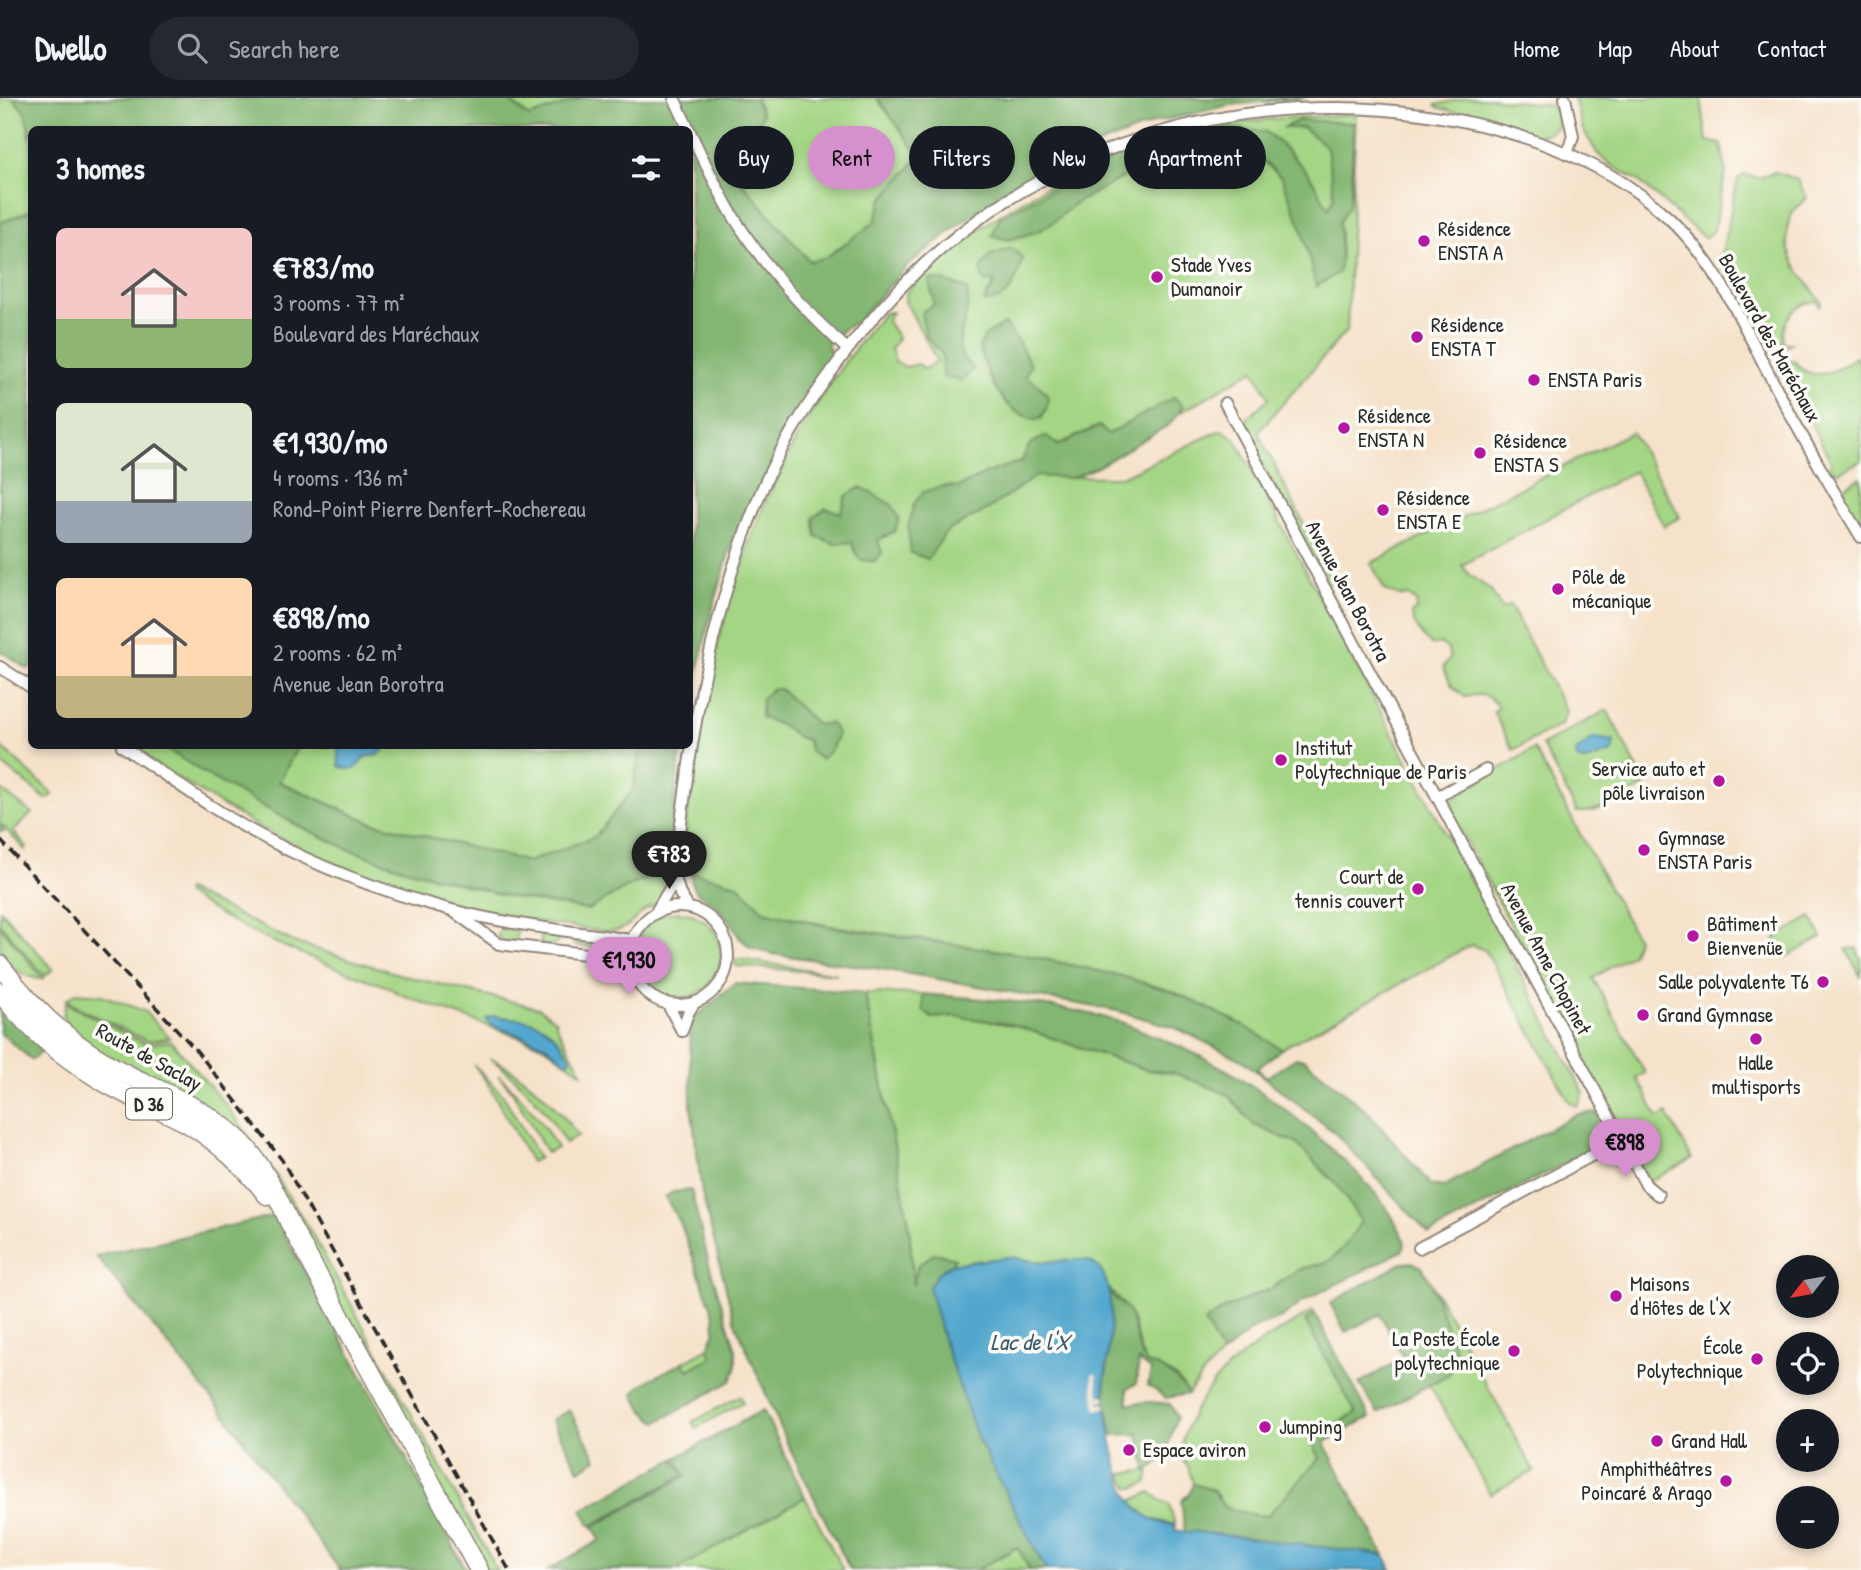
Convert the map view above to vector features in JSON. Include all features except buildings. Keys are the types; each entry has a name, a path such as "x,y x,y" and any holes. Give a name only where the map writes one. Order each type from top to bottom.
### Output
{"main road":[{"name":"Route de Saclay","path":"0,965 25,997 62,1032 107,1064 202,1113 240,1141 266,1178 479,1570"},
{"name":"Route de Saclay","path":"0,992 29,1026 65,1056 98,1079 187,1124 216,1144 255,1181 291,1226"}],"street":[{"path":"674,98 688,126"},
{"path":"1565,98 1573,136 1567,154"},
{"name":"Boulevard des Maréchaux","path":"693,734 708,652 731,570 774,465 799,417 847,349 914,274 964,230 998,207 1055,174 1093,157 1188,126 1284,109 1370,108 1422,113 1470,122 1567,154 1613,176 1648,200 1709,263 1729,294 1803,439 1861,537"},
{"path":"693,137 716,185 752,243 815,320 847,349"},
{"name":"Avenue Jean Borotra","path":"1225,403 1437,797"},
{"path":"0,667 28,685"},
{"path":"127,749 264,838 302,857 381,888 450,909 524,924 632,940"},
{"name":"Boulevard des Maréchaux","path":"656,912 675,880 690,749"},
{"path":"1437,797 1486,770"},
{"name":"Avenue Anne Chopinet","path":"1437,797 1621,1140"},
{"path":"675,880 688,907"},
{"path":"677,906 688,907 699,911 718,927 727,950 727,962 720,983 713,991 695,1002 676,1005 648,995 635,978 629,959 632,940 645,919 656,912 677,906"},
{"path":"450,909 499,944 629,959"},
{"path":"667,1003 682,1031 695,1002"},
{"path":"1419,1248 1621,1140 1646,1185 1658,1195"}],"green space":[{"path":"0,98 13,98 25,112 28,126 28,211 0,223"},
{"path":"13,98 506,98 529,117 583,98 755,98 762,114 758,126 714,126 714,189 748,189 809,261 825,258 875,222 882,200 892,189 895,189 895,185 909,169 909,189 1008,189 907,266 858,321 827,344 832,355 732,543 708,625 693,693 693,126 28,126 25,112"},
{"path":"506,98 583,98 529,117"},
{"path":"755,98 877,98 909,141 909,169 895,185 895,126 808,126 808,189 892,189 882,200 875,222 825,258 809,261 747,189 794,189 794,126 758,126 762,114"},
{"path":"877,98 1306,98 1230,105 1146,126 1124,126 1124,135 1110,140 1110,126 1029,126 1029,176 1015,184 1015,126 909,126 909,141"},
{"path":"1465,98 1491,98 1548,105 1557,110 1557,126 1551,132 1535,136 1436,105"},
{"path":"1574,98 1701,98 1707,141 1721,144 1726,171 1713,232 1704,238 1639,181 1612,166 1598,154 1583,130"},
{"path":"1356,114 1347,330 1258,432 1333,582 1328,584 1246,434 1246,419 1269,398 1254,370 1181,412 1183,406 1108,434 1099,426 1058,445 1030,444 1022,461 1013,465 1036,476 1121,477 1221,430 1235,438 1584,1093 1577,1107 1569,1101 1485,950 1471,945 1281,1049 1243,1025 1174,992 1121,976 1021,954 826,925 764,911 737,884 692,875 682,869 702,718 718,645 738,574 764,505 796,438 836,374 884,313 892,312 887,321 898,338 891,349 895,361 904,367 919,364 924,369 937,361 905,301 906,292 953,249 981,228 1043,189 1110,189 1110,157 1124,152 1124,189 1266,189 1266,126 1219,126 1281,118"},
{"path":"1299,120 1354,123 1351,193 1348,207 1339,222 1339,272 1316,287 1302,229 1281,177 1266,164 1266,132 1309,174 1329,209 1334,196 1327,147 1303,128 1283,128"},
{"path":"1124,154 1124,177 1110,184 1110,159"},
{"path":"1775,172 1797,179 1807,198 1792,214 1787,238 1789,250 1800,272 1822,302 1820,306 1817,301 1809,302 1791,314 1784,327 1783,343 1791,343 1777,352 1730,266 1724,269 1721,257 1738,179 1744,175 1760,178"},
{"path":"1052,189 1101,189 1074,204 1050,225 1008,240 992,236 1000,217"},
{"path":"28,211 28,669 0,651 0,223"},
{"path":"1011,248 1023,258 1015,282 1001,298 984,302 995,282 984,282 981,269 990,255"},
{"path":"929,279 945,281 967,289 960,349 963,358 974,369 961,381 943,377 942,354 926,336 921,313 934,304"},
{"path":"1004,324 1018,341 1031,365 1025,376 1043,389 1048,399 1048,405 1040,419 1017,412 1007,404 987,370 979,347 985,336"},
{"path":"1856,357 1861,367 1861,461 1839,472 1829,470 1831,461 1785,375 1778,376 1781,367 1793,360 1805,371 1820,374 1839,368"},
{"path":"1174,397 1183,406 1170,424 1099,466 1072,478 1036,476 987,510 947,531 928,559 911,553 908,527 914,504 923,492 944,486 958,487 989,472 1022,461 1030,444 1046,436 1058,445 1099,426 1108,434"},
{"path":"1632,432 1680,517 1664,526 1634,471 1462,565 1470,576 1490,589 1502,609 1510,605 1566,711 1561,725 1513,750 1493,711 1499,708 1496,703 1485,696 1465,697 1452,686 1443,667 1450,659 1448,649 1440,643 1432,645 1425,638 1411,614 1416,610 1416,601 1385,590 1371,563"},
{"path":"1861,477 1861,525 1846,502 1843,488"},
{"path":"861,487 892,505 899,518 895,531 878,540 882,553 874,562 859,559 851,542 835,544 816,536 813,518 826,508 841,513 846,496"},
{"path":"771,689 780,689 818,725 830,723 838,734 831,750 821,759 811,752 807,740 761,717 762,699"},
{"path":"1607,710 1646,785 1604,807 1577,812 1542,745"},
{"path":"0,746 53,795 46,799 0,762"},
{"path":"132,749 167,749 210,777 295,824 348,849 402,868 506,896 588,910 629,886 672,849 671,875 666,895 660,902 619,930 593,930 533,921 468,908 372,879 287,841 217,802"},
{"path":"167,749 296,749 279,782 370,822 528,862 595,837 633,789 640,749 682,749 675,794 672,849 650,866 650,878 629,886 588,910 506,896 402,868 348,849 295,824 210,777"},
{"path":"296,749 640,749 633,789 595,837 528,862 370,822 278,781"},
{"path":"1534,749 1637,939 1632,954 1593,978 1645,1073 1637,1078 1658,1118 1667,1113 1692,1159 1649,1182 1452,815 1452,801 1458,794"},
{"path":"0,789 32,813 13,831 27,847 25,850 2,825 4,831 0,832"},
{"path":"691,872 737,884 764,911 826,926 1021,954 1121,976 1174,992 1243,1025 1281,1049 1257,1069 1267,1077 1296,1058 1305,1060 1369,1113 1431,1185 1443,1187 1575,1115 1595,1112 1601,1116 1605,1126 1604,1135 1593,1149 1429,1234 1334,1132 1242,1060 1174,1027 1118,1011 882,969 773,954 750,947 739,937 719,908 697,892 692,885"},
{"path":"186,890 296,943 405,976 539,1008 556,1021 583,1074 543,1046 397,993 391,988 259,935 209,908 185,893"},
{"path":"0,910 53,969 45,976 0,924"},
{"path":"678,912 695,915 709,924 718,938 721,955 718,972 709,986 695,995 678,998 661,995 647,986 638,972 635,955 638,938 647,924 661,915"},
{"path":"1811,917 1822,937 1786,957 1775,938"},
{"path":"0,926 42,979 23,974 8,962 1,950"},
{"path":"501,928 517,929 515,942 502,941 497,936"},
{"path":"541,932 558,935 559,941 553,946 540,945"},
{"path":"576,939 620,944 621,950 577,946 574,944"},
{"path":"1856,948 1861,958 1861,977 1846,949"},
{"path":"737,959 838,974 736,966 734,962"},
{"path":"735,983 865,993 909,1224 913,1286 918,1265 935,1253 955,1258 937,1274 929,1287 943,1339 980,1441 1046,1570 1030,1570 1017,1547 976,1570 850,1570 788,1445 734,1320 702,1193 691,1105 690,1022"},
{"path":"76,993 102,995 144,1011 170,1038 147,1041 73,1005 67,999"},
{"path":"865,993 923,994 923,1010 932,1018 955,1016 1014,1025 1147,1070 1175,1073 1227,1094 1254,1125 1296,1143 1338,1186 1362,1222 1342,1249 1329,1261 1298,1270 1272,1288 1224,1309 1205,1322 1222,1354 1188,1394 1171,1374 1147,1364 1128,1311 1109,1289 1101,1271 1083,1260 1039,1262 1011,1257 951,1264 955,1259 914,1290 909,1224"},
{"path":"923,994 1021,1003 1093,1015 1117,1021 1204,1058 1247,1082 1286,1110 1361,1177 1382,1202 1399,1229 1405,1243 1402,1251 1301,1302 1283,1317 1254,1328 1222,1354 1204,1322 1224,1309 1272,1288 1298,1270 1329,1261 1342,1249 1361,1222 1338,1186 1296,1143 1254,1125 1227,1094 1175,1073 1147,1070 1014,1025 955,1016 932,1018 923,1010"},
{"path":"0,1000 44,1049 32,1060 0,1033"},
{"path":"66,1001 146,1044 171,1041 227,1106 273,1171 314,1237 497,1570 484,1570 247,1144 101,1054 72,1031 63,1017"},
{"path":"490,1058 539,1091 560,1112 578,1136 565,1143 533,1096"},
{"path":"474,1065 503,1095 539,1158 531,1162 488,1084"},
{"path":"498,1075 531,1109 557,1148 547,1153 512,1091"},
{"path":"691,1190 709,1264 736,1350 736,1368 731,1381 657,1422 646,1413 636,1398 634,1394 639,1387 683,1362 688,1370 712,1357 708,1348 715,1331 714,1315 680,1222 665,1197 673,1192"},
{"path":"274,1216 466,1570 340,1570 219,1407 96,1256"},
{"path":"1412,1262 1422,1267 1430,1281 1457,1356 1449,1374 1378,1413 1359,1383 1404,1358 1380,1314 1345,1332 1330,1303 1402,1263"},
{"path":"1430,1281 1534,1471 1490,1494 1429,1384 1446,1325"},
{"path":"1107,1290 1129,1312 1141,1354 1147,1363 1171,1374 1188,1394 1166,1398 1148,1385 1151,1370 1139,1361 1136,1384 1127,1388 1128,1404 1170,1404 1177,1417 1164,1458 1147,1472 1138,1434 1112,1435 1106,1404 1105,1378"},
{"name":"Jumping","path":"1313,1311 1315,1314 1306,1321 1356,1413 1311,1437 1355,1526 1248,1514 1224,1507 1213,1490 1193,1484 1188,1466 1181,1459 1182,1444 1189,1422 1212,1385 1258,1344"},
{"path":"1315,1314 1370,1417 1324,1443 1384,1555 1185,1532 1181,1501 1190,1493 1193,1484 1213,1490 1224,1507 1267,1516 1320,1458 1310,1438 1356,1413 1305,1321"},
{"path":"708,1348 713,1357 688,1370 683,1362"},
{"path":"740,1396 743,1402 696,1428 692,1422"},
{"path":"569,1410 597,1459 579,1470 552,1420"},
{"path":"763,1410 805,1497 676,1570 548,1570 600,1540 593,1527 686,1476 676,1458"},
{"path":"674,1459 683,1475 591,1526 582,1510"},
{"path":"1150,1470 1147,1483 1134,1488 1129,1487 1121,1474"},
{"path":"1151,1492 1169,1504 1175,1525 1149,1518 1131,1501"},
{"path":"805,1497 843,1570 676,1570"},
{"path":"1018,1547 1030,1570 976,1570"}],"water":[{"path":"1595,738 1614,741 1612,752 1586,761 1578,760 1575,752"},
{"path":"338,749 384,750 378,755 365,757 355,769 339,766"},
{"path":"492,1016 539,1024 563,1045 571,1058 570,1061 566,1062 545,1045 491,1025 486,1019"},
{"name":"Lac de l'X","path":"1011,1257 1038,1262 1083,1260 1096,1265 1103,1275 1108,1288 1111,1319 1105,1379 1109,1424 1127,1494 1146,1516 1175,1525 1175,1530 1190,1533 1384,1555 1392,1570 1046,1570 978,1439 943,1339 929,1287 937,1274 951,1264"}],"pier":[{"path":"1092,1374 1096,1374 1099,1396 1105,1396 1106,1400 1100,1400 1100,1404 1106,1404 1107,1407 1096,1410"}],"railway":[{"path":"0,840 196,1050 282,1160 509,1570"}],"place":[{"name":"Résidence ENSTA A","path":"1424,241"},
{"name":"Stade Yves Dumanoir","path":"1157,277"},
{"name":"Résidence ENSTA T","path":"1417,337"},
{"name":"ENSTA Paris","path":"1534,380"},
{"name":"Résidence ENSTA N","path":"1344,428"},
{"name":"Résidence ENSTA S","path":"1480,453"},
{"name":"Résidence ENSTA E","path":"1383,510"},
{"name":"Pôle de mécanique","path":"1558,589"},
{"name":"Institut Polytechnique de Paris","path":"1281,760"},
{"name":"Service auto et pôle livraison","path":"1719,781"},
{"name":"Gymnase ENSTA Paris","path":"1644,850"},
{"name":"Court de tennis couvert","path":"1418,889"},
{"name":"Bâtiment Bienvenüe","path":"1693,936"},
{"name":"Salle polyvalente T6","path":"1823,982"},
{"name":"Grand Gymnase","path":"1643,1015"},
{"name":"Halle multisports","path":"1756,1039"},
{"name":"Maisons d'Hôtes de l'X","path":"1616,1296"},
{"name":"La Poste École polytechnique","path":"1514,1351"},
{"name":"École Polytechnique","path":"1757,1359"},
{"name":"Jumping","path":"1265,1427"},
{"name":"Grand Hall","path":"1657,1441"},
{"name":"Espace aviron","path":"1129,1450"},
{"name":"Amphithéâtres Poincaré & Arago","path":"1726,1481"}]}
